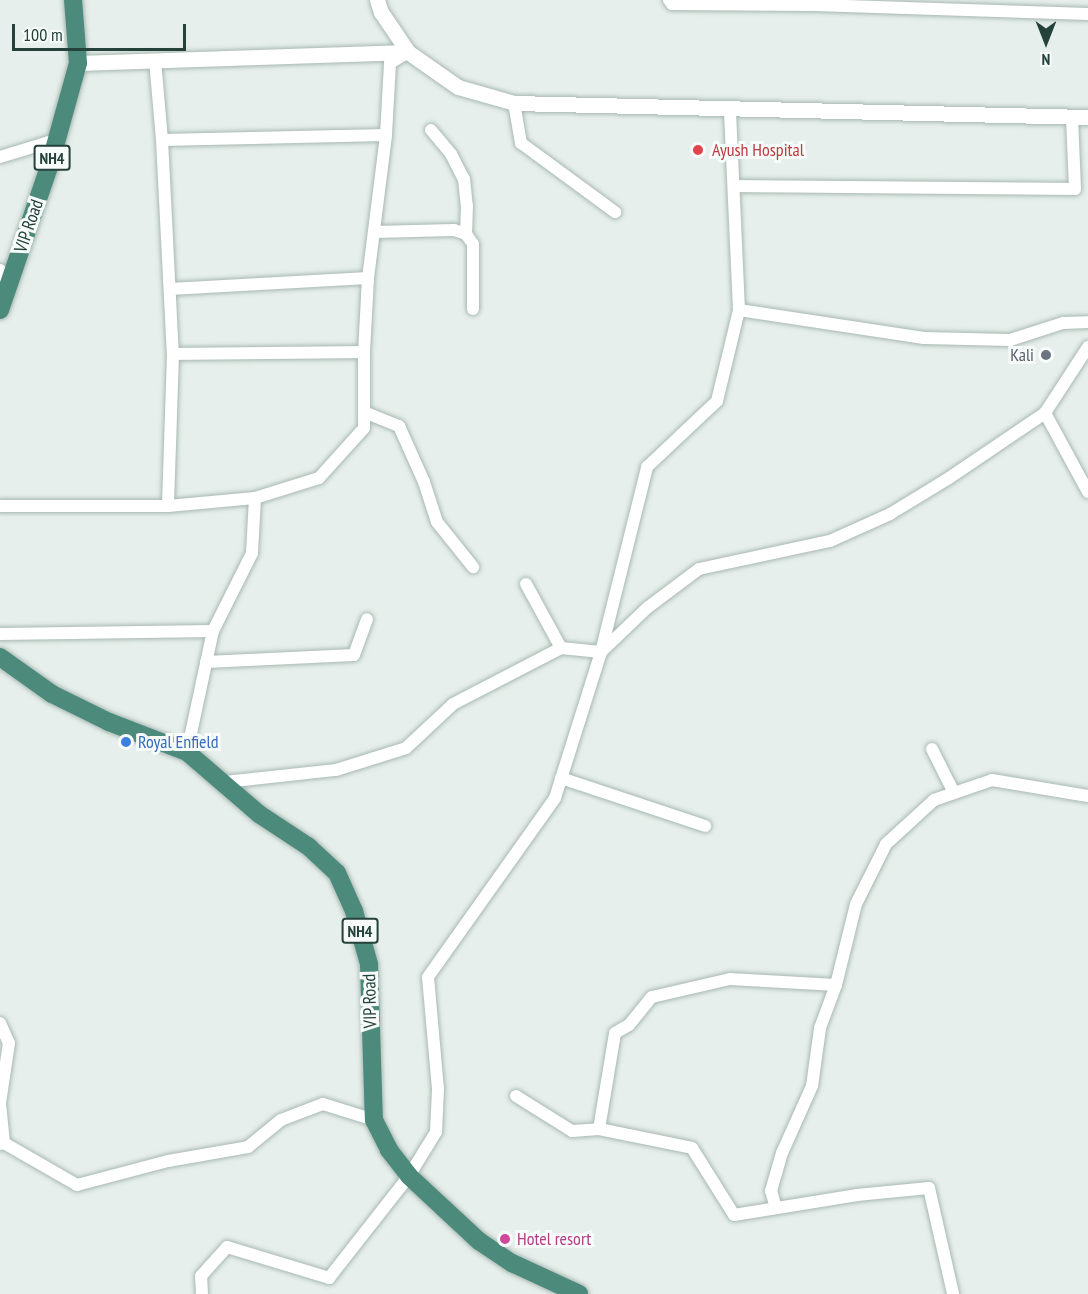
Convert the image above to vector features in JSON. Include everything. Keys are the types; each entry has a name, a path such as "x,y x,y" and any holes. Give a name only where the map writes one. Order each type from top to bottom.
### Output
{"highway":[{"name":"VIP Road","path":"0,310 56,140 78,63 73,0"},
{"name":"VIP Road","path":"0,657 52,694 109,722 187,752 225,782 259,814 309,847 337,873 354,911 369,964 374,1120 389,1150 409,1176 479,1241 512,1263 579,1294"}],"street":[{"path":"377,0 381,12 408,52 458,87 514,103 1080,117 1075,189 735,186"},
{"path":"669,0 672,4 815,2 1088,14"},
{"path":"78,63 408,52"},
{"path":"0,506 168,506 255,498 319,478 364,428 364,352 368,278 386,135 390,63 408,52"},
{"path":"155,60 162,140 173,354 168,506"},
{"path":"514,103 521,143 615,212"},
{"path":"202,1294 201,1276 227,1247 329,1278 409,1176 436,1132 438,1089 428,977 555,798 601,652 647,467 717,401 738,310 735,186 730,109"},
{"path":"431,130 452,154 464,178 467,206 466,234 472,244 473,309"},
{"path":"162,140 386,135"},
{"path":"0,157 56,140"},
{"path":"374,232 454,230 466,234"},
{"path":"0,270 8,287"},
{"path":"170,289 368,278"},
{"path":"738,310 935,338 1010,340 1063,323 1088,322"},
{"path":"225,782 336,770 405,748 453,704 561,648 601,652 647,608 699,569 830,541 890,514 949,478 1045,413 1088,347"},
{"path":"173,354 364,352"},
{"path":"364,412 399,426 424,482 437,522 473,567"},
{"path":"1045,413 1088,492"},
{"path":"187,752 213,631 252,553 255,498"},
{"path":"526,584 561,648"},
{"path":"206,662 354,655 367,618"},
{"path":"0,634 213,631"},
{"path":"932,749 954,793"},
{"path":"561,778 705,826"},
{"path":"776,1208 771,1191 782,1153 812,1086 820,1028 836,985 856,904 886,844 934,800 992,780 1088,796"},
{"path":"599,1129 615,1033 629,1025 651,997 730,979 836,985"},
{"path":"0,1023 9,1043 0,1103 2,1143 76,1185 168,1161 248,1147 280,1120 323,1104 374,1120"},
{"path":"516,1096 572,1131 599,1129 692,1148 734,1215 929,1188 953,1294"}],"place":[{"name":"Ayush Hospital","path":"698,150"},
{"name":"Kali","path":"1046,355"},
{"name":"Royal Enfield","path":"126,742"},
{"name":"Hotel resort","path":"505,1239"}]}
